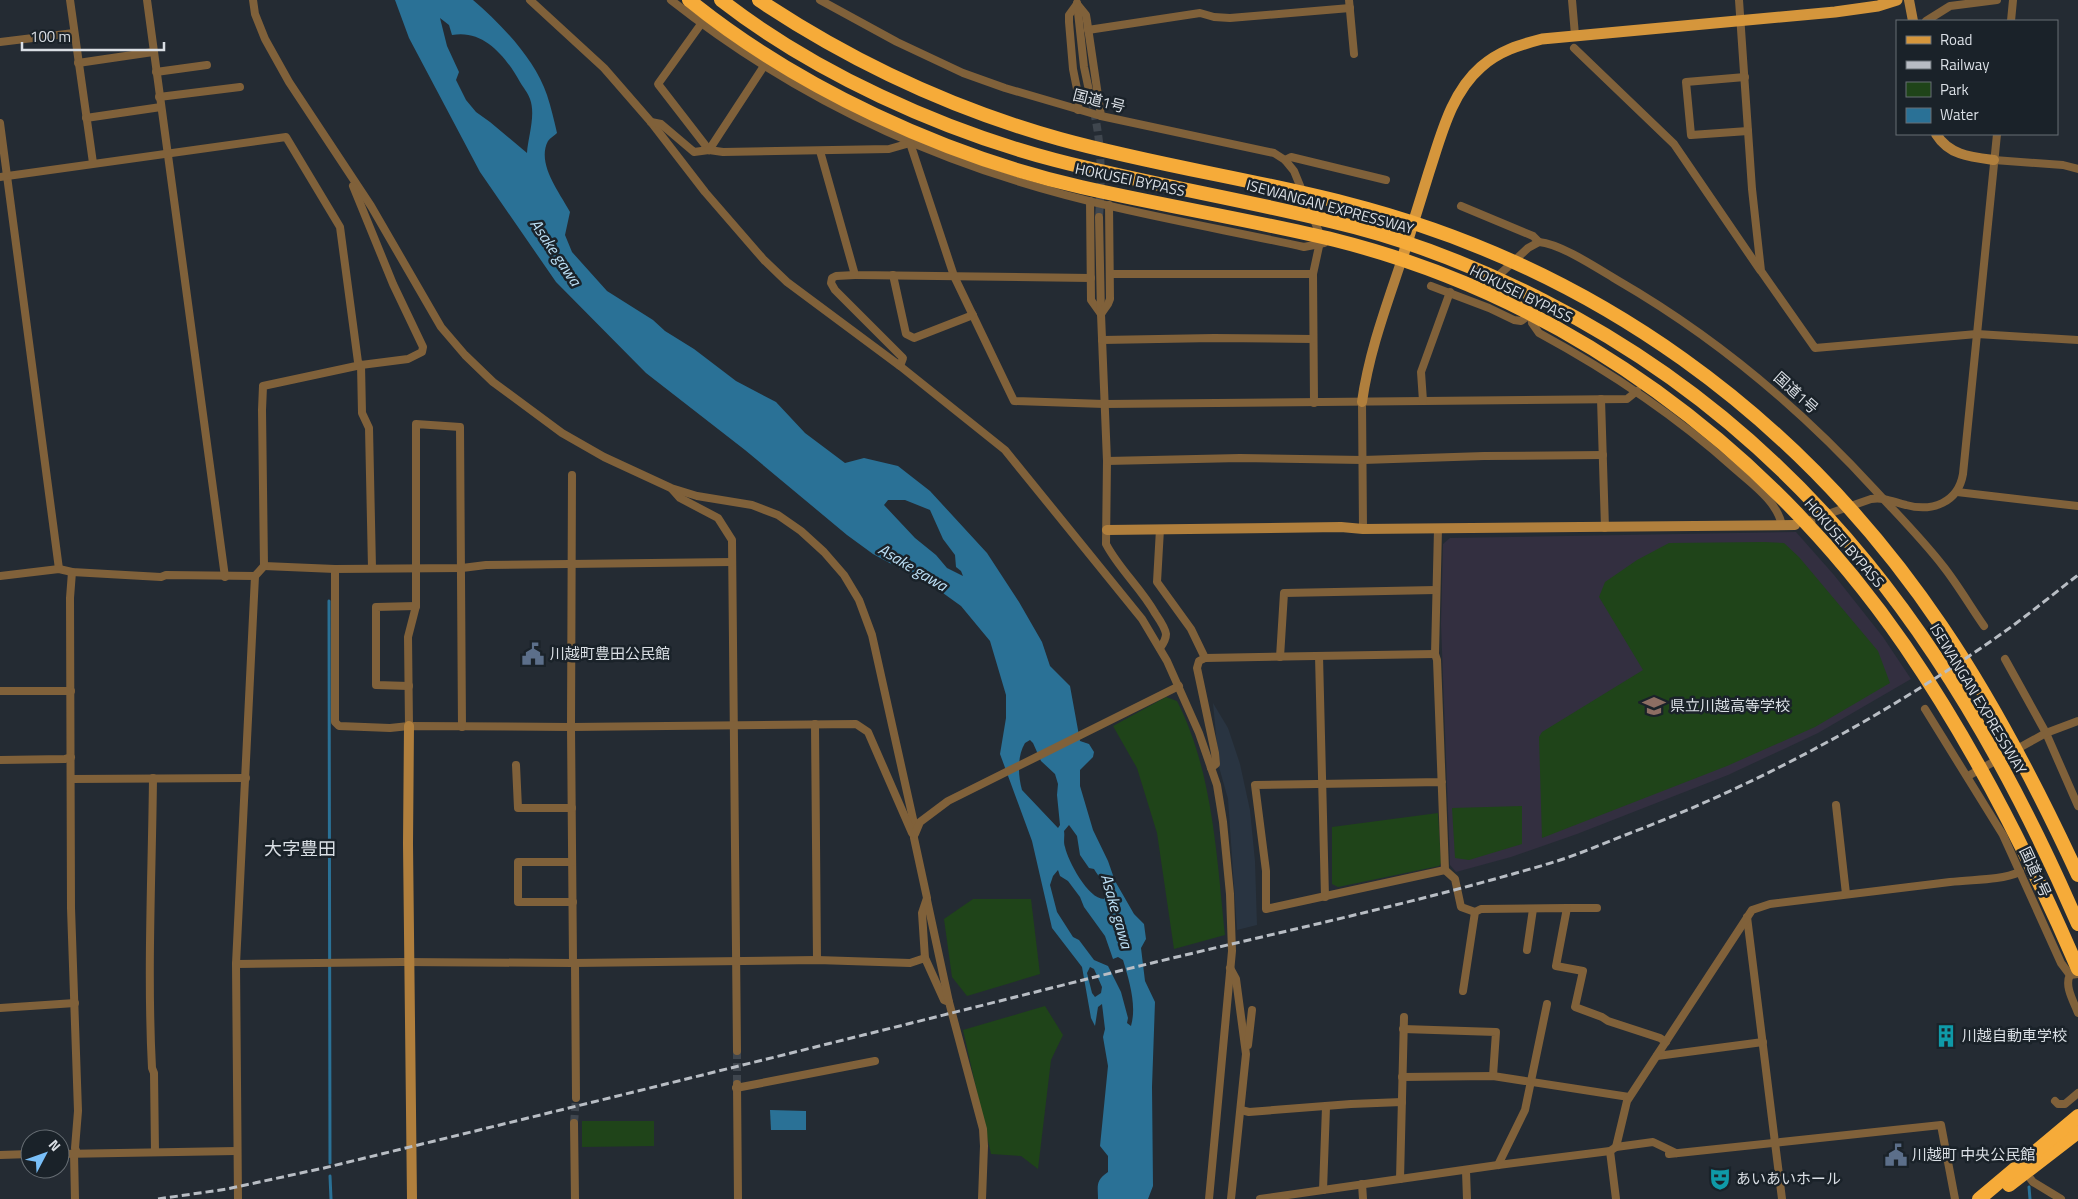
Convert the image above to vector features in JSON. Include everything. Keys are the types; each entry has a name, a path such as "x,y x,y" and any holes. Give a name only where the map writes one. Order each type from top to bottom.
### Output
{"highway":[{"name":"ISEWANGAN EXPRESSWAY","path":"721,0 769,33 823,66 940,121 1051,159 1313,217 1400,240 1513,285 1570,314 1625,347 1674,380 1723,416 1770,458 1838,528 1889,591 1929,646 1986,740 2036,835 2078,924"},
{"name":"ISEWANGAN EXPRESSWAY","path":"759,0 859,60 947,100 1000,120 1059,138 1122,154 1345,203 1406,220 1465,241 1580,295 1686,360 1736,398 1828,484 1906,576 1945,632 1999,720 2034,784 2078,875"},
{"name":"HOKUSEI BYPASS","path":"694,4 771,57 821,87 868,111 956,148 1028,173 1080,187 1320,241 1337,241 1402,259 1483,290 1531,314 1567,334 1660,394 1707,430 1778,493 1845,567 1903,644 1960,733 2022,849 2064,936 2075,972"},
{"path":"1979,1199 2078,1116"},
{"path":"1991,1199 2078,1132"}],"main road":[{"path":"1402,259 1447,120 1471,76 1490,60 1511,48 1542,39 1835,12 1878,6 1897,0"}],"street":[{"path":"70,0 93,163"},
{"path":"147,0 225,577"},
{"path":"252,0 255,14 265,39 289,82 371,206 441,327 464,355 493,382 562,433 604,457 671,488 697,496 752,505 778,515 807,536 844,575 859,600 872,635 913,819 914,838 949,1002 983,1129 982,1199"},
{"path":"530,0 604,68 651,122 705,192 764,260 787,282 900,366 1005,450 1142,619 1160,648 1179,686 1211,768 1220,798 1229,876 1232,928 1230,968 1209,1199"},
{"path":"671,0 701,24 764,66 866,123 910,143 1018,182 1090,201 1304,247 1320,241"},
{"path":"1572,0 1575,35"},
{"path":"1739,0 1752,189 1761,271"},
{"path":"1909,0 1913,20"},
{"path":"1928,20 1950,6 1997,0"},
{"path":"2010,20 2013,0"},
{"name":"国道1号","path":"825,1 897,42 963,73 1005,88 1101,116 1274,153 1285,160 1291,157 1386,180"},
{"path":"1076,2 1069,15 1069,22 1073,69 1079,99 1078,110"},
{"path":"1076,2 1086,14 1101,116"},
{"path":"1076,2 1084,67 1091,100"},
{"path":"1088,30 1200,13 1214,17 1230,18 1350,4 1354,54"},
{"path":"701,24 658,84 709,150"},
{"path":"0,42 74,33"},
{"path":"1574,48 1674,144 1815,348 1976,334 2078,340"},
{"path":"78,63 153,52"},
{"path":"156,72 207,65"},
{"path":"709,150 764,66"},
{"path":"1745,77 1686,82 1691,136 1748,131"},
{"path":"159,97 240,87"},
{"path":"86,118 161,107"},
{"path":"651,122 661,124 694,152 709,150 723,152 889,149 910,143"},
{"path":"0,123 4,176 59,569"},
{"path":"1937,135 1940,141 1954,152 1967,157 2063,165 2078,169"},
{"path":"1107,530 1341,527 1363,529 1438,529 1782,526 1795,525 1861,502 1882,498 1904,505 1929,507 1950,499 1957,492 1963,474 1997,135"},
{"path":"4,176 286,137 340,227 358,362 361,365 362,414 369,428 372,568"},
{"path":"910,143 954,276 1014,401 1104,404 1627,399 1637,391"},
{"path":"820,150 856,275"},
{"path":"1285,160 1294,171 1320,241 1313,274 1314,403"},
{"path":"238,1199 236,1152 236,964 255,576 264,566 263,386 361,365 408,360 422,352 423,347 392,284 348,173"},
{"path":"1090,201 1091,300 1101,314"},
{"path":"1101,314 1110,299 1109,205"},
{"name":"国道1号","path":"1461,206 1533,236 1539,242 1551,244 1593,266 1656,302 1749,370 1794,408 1882,498 1943,566 1984,626"},
{"path":"1099,217 1107,462 1106,544 1144,594 1166,634 1165,642 1160,648"},
{"path":"1483,290 1528,248 1539,242"},
{"path":"1363,529 1362,402 1374,341 1402,259"},
{"path":"1110,274 1313,274"},
{"path":"900,366 902,358 835,290 831,283 832,278 856,275 1091,278"},
{"path":"893,275 906,334 914,338 972,315"},
{"path":"1431,286 1450,292 1514,320 1637,391 1713,449 1748,480 1776,509 1782,526"},
{"path":"1423,401 1421,372 1450,292"},
{"path":"1514,320 1521,321 1531,314 1532,323 1539,333"},
{"path":"1102,340 1313,339"},
{"path":"1601,399 1605,528"},
{"path":"412,1199 408,637 416,606 416,424 460,427 462,727"},
{"path":"1107,462 1240,458 1363,460 1603,454"},
{"path":"572,475 571,727 576,1098"},
{"path":"671,488 680,498 718,518 732,540 737,1051"},
{"path":"1957,492 2078,506"},
{"path":"1160,529 1157,582 1191,629 1205,658"},
{"path":"1438,529 1435,654 1445,870 1455,879 1461,907 1475,912 1481,909 1597,908"},
{"path":"264,566 335,569 462,568 486,565 732,562"},
{"path":"0,576 59,569 72,572 161,577 166,575 255,576"},
{"path":"335,569 335,722 339,726 390,728 409,726 571,727 856,724 868,732 914,838"},
{"path":"72,572 72,908 78,1112 75,1148 75,1199"},
{"path":"1280,657 1284,594 1436,590"},
{"path":"409,686 376,685 376,607 416,606"},
{"path":"1211,768 1216,764 1215,753 1197,668 1200,661 1205,658 1435,654"},
{"path":"1319,656 1325,897"},
{"path":"2005,659 2046,733 2078,806"},
{"path":"914,838 920,822 968,790 1179,686"},
{"path":"0,691 71,691"},
{"name":"国道1号","path":"1925,709 2003,835 2061,964 2075,972"},
{"path":"1968,776 2046,733 2078,722"},
{"path":"815,724 817,960"},
{"path":"0,760 65,759 71,757"},
{"path":"516,765 518,808 572,808"},
{"path":"153,778 149,974 152,1068 154,1072 154,1152"},
{"path":"71,779 246,778"},
{"path":"1442,782 1255,785 1266,871 1266,909 1445,870"},
{"path":"1836,805 1846,894"},
{"path":"572,862 518,862 518,902 573,902"},
{"path":"1616,1199 1613,1149 1629,1096 1752,910 1770,904 1964,880 1979,880 2020,872"},
{"path":"927,898 922,913 925,958 944,1000 949,1002"},
{"path":"1527,950 1533,908"},
{"path":"1567,908 1556,966 1583,971 1575,1007 1602,1016 1608,1022 1660,1038 1666,1042"},
{"path":"1463,991 1475,912"},
{"path":"1746,917 1782,1199"},
{"path":"2064,936 2078,929"},
{"path":"236,964 817,960 910,963 925,958"},
{"path":"1230,968 1236,978 1246,1054"},
{"path":"2075,972 2067,979 2068,987 2078,1013"},
{"path":"0,1008 74,1003"},
{"path":"1498,1165 1525,1110 1546,1004"},
{"path":"1232,1199 1252,1010"},
{"path":"1400,1179 1404,1017"},
{"path":"1403,1029 1496,1032 1493,1076"},
{"path":"1657,1056 1763,1042"},
{"path":"738,1199 737,1085 875,1061"},
{"path":"1402,1077 1493,1076 1530,1083 1629,1096"},
{"path":"2055,1101 2058,1104 2065,1104 2078,1093"},
{"path":"1241,1110 1249,1112 1402,1102"},
{"path":"1320,1193 1326,1106"},
{"path":"574,1123 575,1199"},
{"path":"1669,1154 1941,1125 1954,1199"},
{"path":"1260,1199 1320,1193 1362,1184 1466,1171 1653,1142 1678,1153"},
{"path":"70,1153 236,1152"},
{"path":"0,1155 20,1154"},
{"path":"1466,1171 1467,1199"},
{"path":"2026,1173 2033,1182 2061,1199"},
{"path":"1362,1184 1363,1199"}],"shaded area":[{"name":"県立川越高等学校","path":"1796,532 1834,575 1883,637 1911,679 1818,733 1728,775 1577,834 1511,857 1456,872 1450,865 1441,624 1443,544 1450,538"},
{"path":"1213,703 1228,728 1240,764 1250,810 1255,861 1257,925 1237,930 1228,799 1219,767"}],"green space":[{"path":"1669,543 1784,543 1799,557 1878,651 1890,683 1815,727 1727,766 1542,838 1539,737 1542,732 1643,670 1599,597 1605,582 1637,560"},
{"path":"1166,697 1177,701 1199,756 1212,816 1225,935 1174,949 1157,833 1137,768 1113,726"},
{"path":"1522,806 1522,844 1469,860 1455,858 1452,808"},
{"path":"1438,813 1441,863 1439,866 1338,887 1332,884 1332,827"},
{"path":"973,899 1031,899 1040,974 967,996 952,977 944,919"},
{"path":"1045,1006 1063,1035 1051,1060 1038,1169 1021,1156 991,1154 963,1030"},
{"path":"582,1121 654,1121 654,1146 582,1147"}],"water":[{"name":"Asake gawa","path":"395,0 473,0 484,9 526,55 542,82 557,133 548,141 545,159 555,187 570,212 565,235 572,252 607,291 653,320 665,331 694,349 736,381 776,402 805,433 845,463 864,458 898,466 930,491 987,553 1019,602 1042,642 1050,666 1070,686 1080,741 1089,744 1094,752 1093,757 1080,770 1080,786 1093,830 1115,881 1134,914 1144,924 1146,939 1141,948 1145,981 1155,1002 1152,1087 1153,1186 1148,1199 1098,1199 1099,1181 1108,1172 1108,1156 1100,1146 1108,1066 1103,1037 1105,1029 1102,1004 1098,1007 1095,1026 1091,1018 1082,967 1052,928 1032,841 1000,754 1006,718 1006,695 990,641 961,606 936,588 873,554 847,535 745,450 646,373 556,282 480,172 409,38","holes":["440,18 449,25 452,35 464,34 474,36 493,47 508,63 532,105 527,153 476,112 466,100 456,80 459,72 447,46","888,500 905,500 930,510 943,539 955,555 956,567 963,576 947,568 936,555 915,538 884,505","1030,740 1041,761 1055,774 1058,784 1057,795 1060,825 1058,828 1022,790 1019,766 1022,748","1069,825 1077,836 1080,855 1089,868 1094,869 1105,886 1104,899 1092,893 1074,870 1065,847 1064,831","1058,870 1060,876 1068,881 1080,897 1084,907 1105,936 1113,959 1118,957 1123,960 1133,1001 1131,1026 1127,1023 1128,1018 1121,992 1108,966 1094,960 1079,940 1073,937 1057,912 1050,885 1053,876","1090,967 1094,969 1102,987 1101,993 1095,997 1092,993 1087,973"]},
{"path":"770,1110 806,1111 806,1130 771,1130"}],"waterway":[{"path":"329,601 330,1163"},
{"path":"330,1176 331,1199"},
{"path":"2029,1187 2030,1199"}],"tunnel":[{"path":"1091,100 1095,115 1100,158 1099,217"},
{"path":"737,1051 737,1083"},
{"path":"574,1123 576,1098"}],"railway":[{"path":"158,1199 227,1189 324,1168 1156,962 1384,908 1564,859 1683,812 1780,767 1828,742 1922,687 1967,658 2011,627 2078,575"}],"place":[{"name":"川越町豊田公民館","path":"533,654"},
{"name":"県立川越高等学校","path":"1654,706"},
{"name":"川越自動車学校","path":"1946,1036"},
{"name":"川越町 中央公民館","path":"1896,1155"},
{"name":"あいあいホール","path":"1720,1179"}],"district":[{"name":"大字豊田","path":"300,849"}]}
